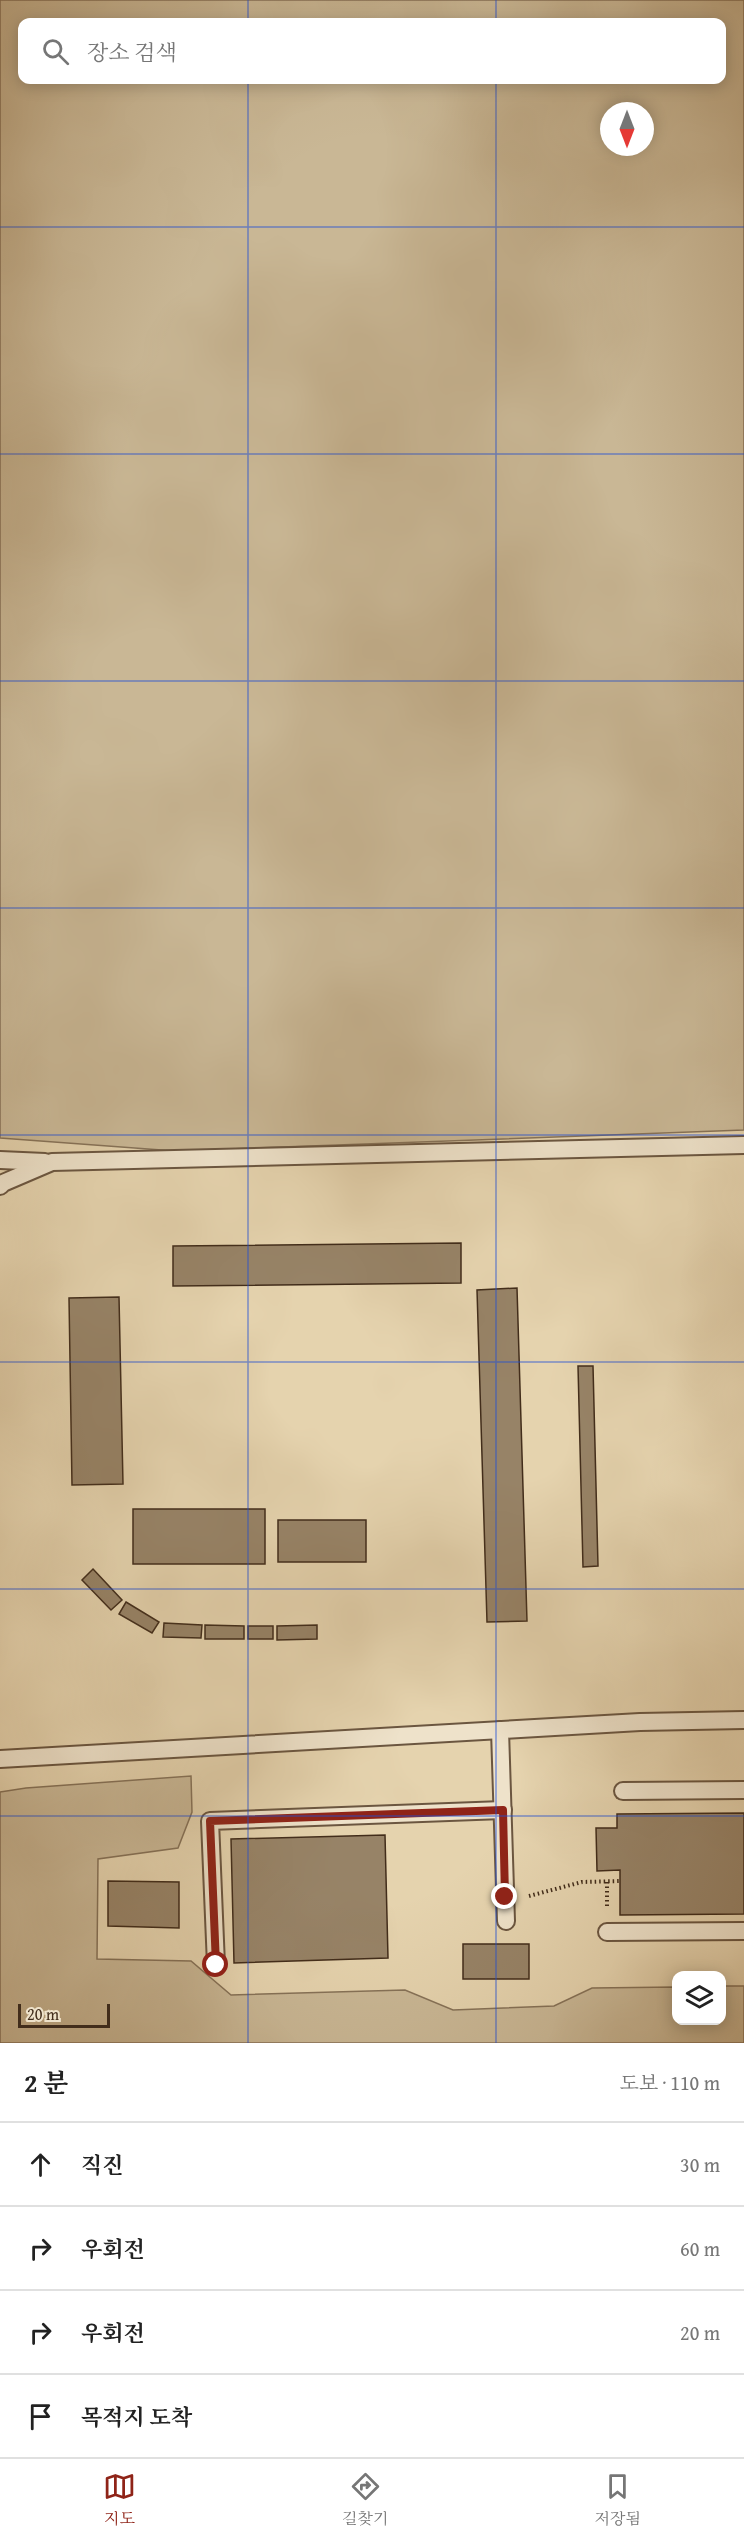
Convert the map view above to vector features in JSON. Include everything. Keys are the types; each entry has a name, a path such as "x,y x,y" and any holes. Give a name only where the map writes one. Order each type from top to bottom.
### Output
{"lane":[{"path":"0,1160 52,1162 744,1145"},
{"path":"0,1186 52,1162"},
{"path":"0,1759 640,1722 744,1720"},
{"path":"500,1730 506,1921"},
{"path":"623,1791 744,1790"},
{"path":"216,1965 210,1821 503,1810"},
{"path":"608,1932 744,1931"}],"path":[{"path":"536,1896 582,1882 620,1881"}],"shaded area":[{"path":"0,0 744,0 744,1130 175,1151 0,1138"},
{"path":"191,1776 192,1812 178,1848 98,1859 97,1959 191,1961 231,1995 405,1990 453,2010 554,2006 592,1988 672,1987 672,2025 726,2025 726,1986 744,1986 744,2043 0,2043 0,1792 26,1788"}],"building":[{"path":"461,1243 461,1283 173,1286 173,1246"},
{"path":"517,1288 527,1621 487,1622 477,1290"},
{"path":"119,1297 123,1484 72,1485 69,1298"},
{"path":"578,1366 593,1366 598,1566 583,1567"},
{"path":"133,1509 265,1509 265,1564 133,1564"},
{"path":"278,1520 366,1520 366,1562 278,1562"},
{"path":"93,1569 122,1600 111,1610 82,1580"},
{"path":"126,1602 159,1622 152,1633 119,1614"},
{"path":"164,1623 202,1625 201,1638 163,1637"},
{"path":"205,1625 244,1626 244,1639 205,1639"},
{"path":"317,1625 317,1639 277,1640 277,1626"},
{"path":"248,1626 273,1626 273,1639 248,1639"},
{"path":"744,1813 744,1914 620,1915 620,1870 597,1871 596,1828 617,1828 617,1814"},
{"path":"385,1835 388,1958 234,1963 231,1839"},
{"path":"108,1881 179,1882 179,1928 108,1926"},
{"path":"463,1944 529,1944 529,1979 463,1979"}],"route":[{"path":"216,1965 210,1821 503,1810 505,1897"}]}
